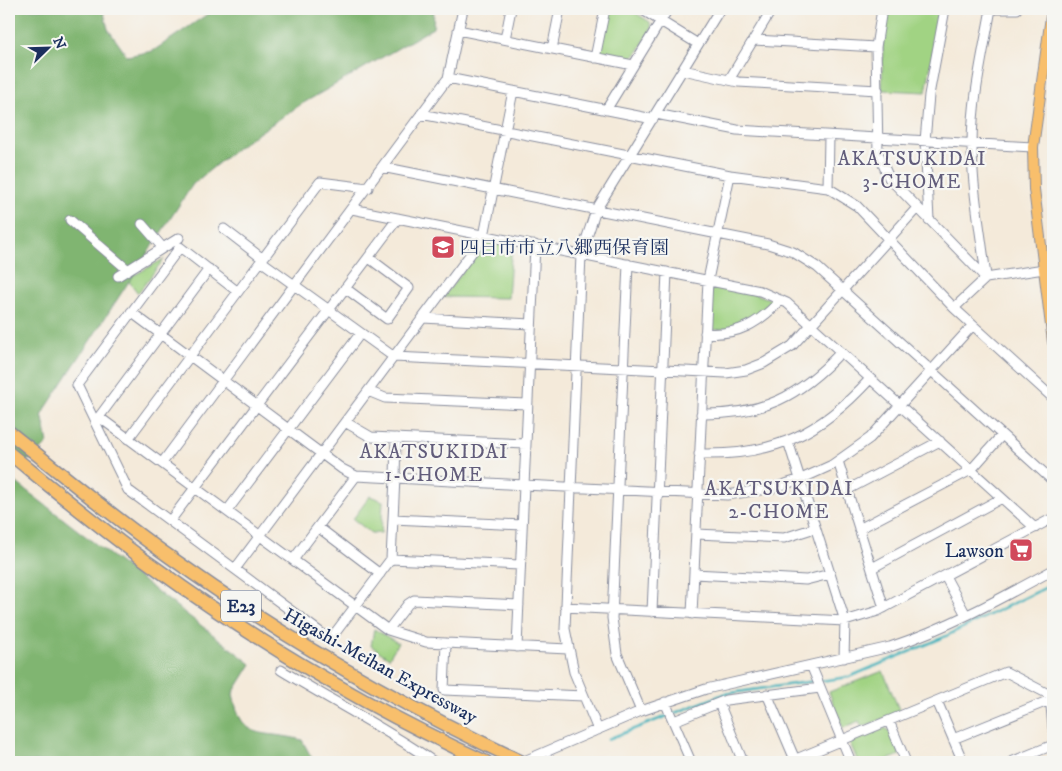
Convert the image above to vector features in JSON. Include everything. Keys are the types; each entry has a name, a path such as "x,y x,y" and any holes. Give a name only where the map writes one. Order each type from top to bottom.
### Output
{"highway":[{"name":"Higashi-Meihan Expressway","path":"9,432 168,556 232,600 359,677 522,762"},
{"name":"Higashi-Meihan Expressway","path":"9,453 156,569 253,635 360,698 482,761"}],"main road":[{"path":"1052,9 1032,147 1034,189 1047,263 1053,342"}],"street":[{"path":"162,463 296,286 448,78 463,9"},
{"path":"505,39 510,9"},
{"path":"552,49 560,9"},
{"path":"595,58 605,9"},
{"path":"641,9 698,44"},
{"path":"606,110 668,9"},
{"path":"598,730 568,649 565,607 581,255 596,210 720,9"},
{"path":"729,80 772,9"},
{"path":"882,9 876,47 879,158 885,173 986,278"},
{"path":"929,220 926,141 929,95 945,9"},
{"path":"986,278 977,212 972,144 975,108 990,9 1017,9"},
{"path":"458,30 633,65"},
{"path":"754,40 876,47"},
{"path":"683,70 729,80 878,90"},
{"path":"448,78 606,110 737,130 1032,147"},
{"path":"235,569 484,236 513,91"},
{"path":"421,114 730,175 828,188 857,206 972,326 1053,398"},
{"path":"828,188 829,136"},
{"path":"382,167 777,246 793,252 817,267 1053,481"},
{"path":"692,614 708,280 730,175"},
{"path":"128,439 320,182 368,188"},
{"path":"224,229 296,286 394,357 703,373 742,371 764,363 792,346 917,208"},
{"path":"352,209 760,291 781,300 1035,528"},
{"path":"170,521 398,218"},
{"path":"70,220 128,270"},
{"path":"142,224 164,247 171,259"},
{"path":"118,276 179,238"},
{"path":"517,647 535,245"},
{"path":"238,292 180,247 77,385 97,418 128,490 328,638 332,637 391,559 396,438"},
{"path":"345,288 387,319 409,288 369,258"},
{"path":"954,308 986,278 1047,263"},
{"path":"628,264 612,610 613,636 617,654 641,711"},
{"path":"97,418 209,269"},
{"path":"652,612 667,272"},
{"path":"705,333 735,332 751,326 768,314 781,300"},
{"path":"131,312 288,430 342,469 356,476 697,494 759,491 801,479 838,461 870,438 972,326"},
{"path":"423,318 531,324"},
{"path":"227,511 360,334"},
{"path":"701,414 735,413 769,405 802,388 824,370 841,352"},
{"path":"699,454 746,452 788,441 812,430 836,414 870,379"},
{"path":"368,391 385,398 527,404"},
{"path":"97,418 162,463 388,630 417,640 568,649"},
{"path":"345,422 366,435 526,444"},
{"path":"860,529 971,470 1002,435"},
{"path":"788,441 845,621 844,658"},
{"path":"847,490 940,441"},
{"path":"838,461 884,608"},
{"path":"293,560 356,476"},
{"path":"872,568 1002,498"},
{"path":"565,607 845,621 884,608 1053,518"},
{"path":"393,519 522,525"},
{"path":"318,527 380,574"},
{"path":"696,534 788,538 815,528"},
{"path":"391,559 520,565"},
{"path":"670,713 706,689 844,658 915,638 966,615 1053,570"},
{"path":"694,574 806,580 830,574"},
{"path":"945,576 966,615"},
{"path":"388,630 408,604 414,600 519,605"},
{"path":"446,643 444,690 584,696"},
{"path":"811,665 851,762"},
{"path":"281,670 403,741 434,762"},
{"path":"768,694 793,761 1006,672 1050,695 1053,728"},
{"path":"522,762 641,711 670,713 818,683"},
{"path":"953,739 1050,700"},
{"path":"937,701 963,762"},
{"path":"719,703 743,762"},
{"path":"670,713 691,762"},
{"path":"889,721 906,762"},
{"path":"1011,762 1053,745"}],"green space":[{"path":"9,9 103,9 108,29 127,56 153,51 215,9 434,9 433,28 300,105 238,147 193,184 42,414 48,443 34,457 9,470"},
{"path":"608,9 629,9 650,22 652,28 638,52 629,59 622,60 602,57 599,51"},
{"path":"890,9 936,10 940,14 926,92 882,90 883,40 886,11"},
{"path":"488,239 512,244 508,298 443,297"},
{"path":"164,259 138,293 127,279"},
{"path":"714,286 756,294 772,300 773,304 739,328 712,330 709,327 711,288"},
{"path":"9,477 251,664 233,693 242,720 256,732 302,740 314,762 9,762"},
{"path":"370,496 383,501 381,533 371,533 353,519"},
{"path":"374,629 398,643 389,658 371,646"},
{"path":"883,671 900,712 862,727 859,721 843,728 829,692"},
{"path":"885,728 890,731 900,755 882,762 858,762 850,743"}],"waterway":[{"path":"820,681 849,677 942,638 1053,584"},
{"path":"608,739 724,694 815,681"}],"place":[{"name":"四日市市立八郷西保育園","path":"443,247"},
{"name":"Lawson","path":"1021,550"}],"district":[{"name":"AKATSUKIDAI 3-CHOME","path":"912,170"},
{"name":"AKATSUKIDAI 1-CHOME","path":"434,462"},
{"name":"AKATSUKIDAI 2-CHOME","path":"779,500"}]}
